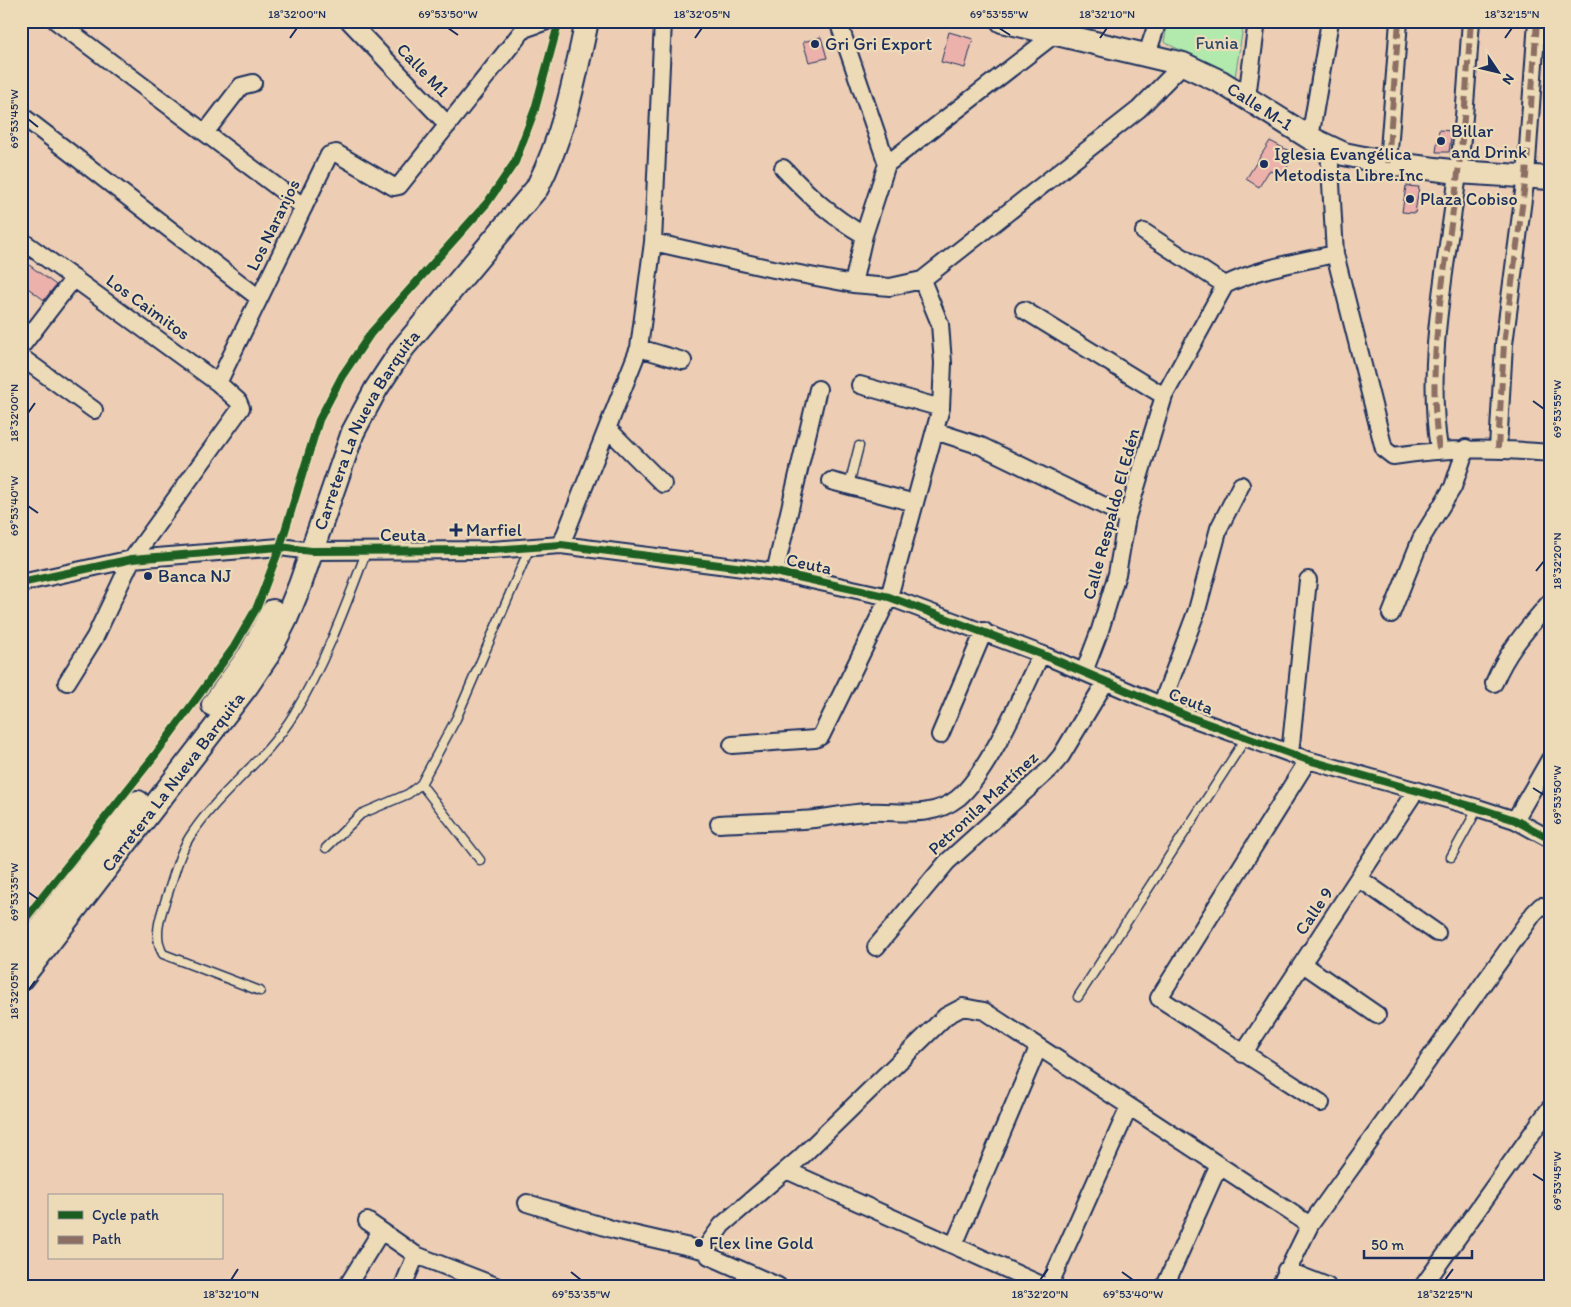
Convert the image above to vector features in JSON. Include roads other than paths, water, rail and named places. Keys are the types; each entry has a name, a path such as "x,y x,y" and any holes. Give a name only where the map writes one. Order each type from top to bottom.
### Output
{"street":[{"path":"56,21 304,207"},
{"name":"Calle M1","path":"349,21 448,125"},
{"path":"448,125 524,29 547,21"},
{"name":"Carretera La Nueva Barquita","path":"21,979 247,686 268,656 286,618 335,442 361,389 393,340 480,236 528,174 556,102 573,21"},
{"name":"Carretera La Nueva Barquita","path":"21,951 228,686 250,654 304,550 353,432 376,389 404,348 537,188 561,133 587,21"},
{"path":"561,545 639,348 653,242 663,21"},
{"path":"838,21 886,164"},
{"name":"Calle M-1","path":"1002,21 1183,64 1247,97 1320,143 1344,154 1388,163 1458,172 1550,178"},
{"path":"1147,54 1158,21"},
{"path":"1247,97 1257,21"},
{"path":"1330,21 1320,143 1335,254 1384,449 1393,456 1439,449 1466,448 1498,448 1550,453"},
{"path":"1388,163 1399,21"},
{"path":"1439,449 1434,414 1433,370 1458,172 1471,21"},
{"path":"1498,448 1504,344 1526,176 1537,21"},
{"path":"853,284 864,235 886,164 1055,34"},
{"path":"653,242 768,268 853,284 890,287 922,280 1139,108 1183,64"},
{"path":"205,134 241,86 253,83"},
{"path":"21,115 259,298"},
{"name":"Los Naranjos","path":"218,382 332,153 397,187 448,125"},
{"path":"783,168 820,207 840,222 864,235"},
{"path":"1144,232 1225,285 1237,279 1278,267 1335,254"},
{"name":"Los Caimitos","path":"21,240 218,382 238,400 241,408 132,559"},
{"path":"21,347 74,278"},
{"path":"732,745 815,739 821,736 889,597 941,408 944,363 940,324 922,280"},
{"name":"Calle Respaldo El Edén","path":"1084,672 1100,630 1117,574 1127,517 1164,396 1225,285"},
{"path":"1024,310 1164,396"},
{"path":"639,348 683,361"},
{"path":"21,357 94,410"},
{"path":"860,385 941,408"},
{"path":"776,572 818,389"},
{"path":"608,429 663,484"},
{"path":"936,430 981,446 1127,517"},
{"path":"1391,614 1421,539 1453,487 1466,448"},
{"path":"831,481 915,503"},
{"path":"1161,706 1197,610 1219,528 1240,485"},
{"name":"Ceuta","path":"21,583 132,559 280,547 304,550 490,550 561,545 776,572 889,597 984,631 1106,681 1161,706 1246,738 1308,760 1515,820 1550,838"},
{"path":"67,682 95,637 132,559"},
{"path":"1290,754 1308,580"},
{"path":"1494,683 1502,663 1511,648 1550,602"},
{"path":"940,735 984,631"},
{"path":"719,824 813,819 867,812 926,813 942,806 957,798 982,769 1022,696 1041,654"},
{"name":"Petronila Martínez","path":"876,947 947,862 1061,756 1106,681"},
{"path":"1515,820 1550,759"},
{"path":"1308,760 1160,994 1161,1001 1321,1103"},
{"name":"Calle 9","path":"1244,1054 1360,879 1416,790"},
{"path":"1360,879 1437,932"},
{"path":"1280,1286 1286,1270 1310,1225 1534,913 1541,906 1550,907"},
{"path":"1303,964 1377,1015"},
{"path":"778,1286 709,1256 707,1249 722,1225 786,1170 946,1016 963,1007 984,1011 1310,1225"},
{"path":"954,1245 1038,1048"},
{"path":"1049,1286 1129,1107"},
{"path":"1423,1286 1550,1108"},
{"path":"1166,1286 1218,1166"},
{"path":"786,1170 1044,1286"},
{"path":"527,1203 615,1230 707,1249"},
{"path":"367,1222 416,1255 496,1286"},
{"path":"348,1283 381,1231"},
{"path":"403,1286 416,1255"},
{"path":"1286,1270 1327,1286"}],"lane":[{"path":"849,485 859,446"},
{"path":"326,848 361,814 408,794 421,784 456,719 530,547"},
{"path":"260,991 162,954 157,937 161,912 184,848 192,832 212,808 279,738 295,712 333,636 367,550"},
{"path":"1078,997 1246,738"},
{"path":"421,784 480,860"},
{"path":"1452,857 1478,808"}],"place":[{"name":"Gri Gri Export","path":"815,44"},
{"name":"Billar and Drink","path":"1441,141"},
{"name":"Iglesia Evangélica Metodista Libre.Inc","path":"1264,164"},
{"name":"Plaza Cobiso","path":"1410,199"},
{"name":"Marfiel","path":"456,530"},
{"name":"Banca NJ","path":"148,576"},
{"name":"Flex line Gold","path":"699,1243"}],"park label":[{"name":"Funia","path":"1217,43"}]}
